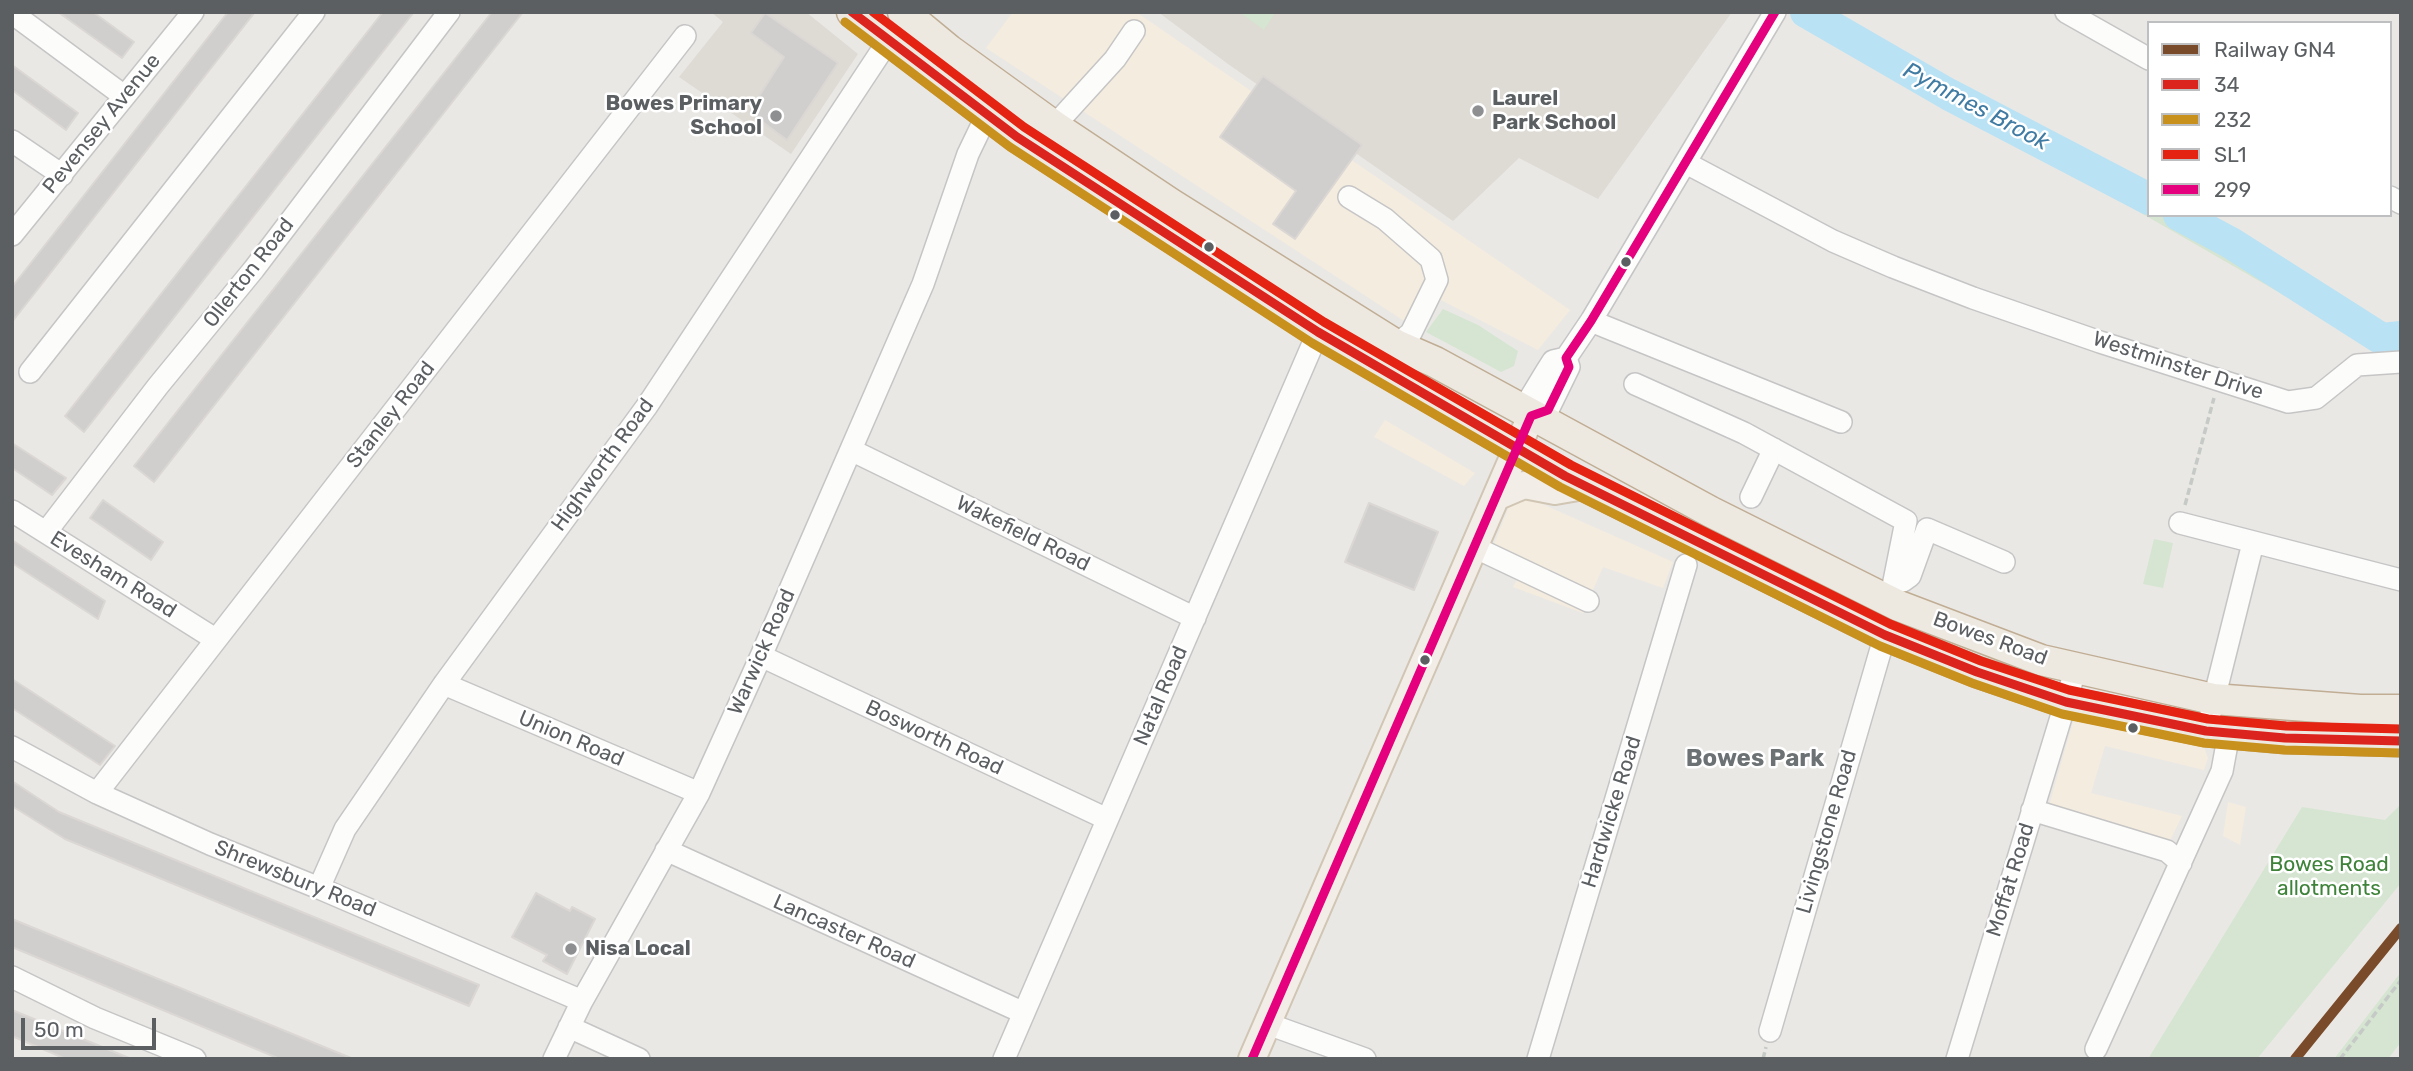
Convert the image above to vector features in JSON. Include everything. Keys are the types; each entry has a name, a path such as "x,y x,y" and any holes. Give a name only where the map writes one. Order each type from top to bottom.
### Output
{"highway":[{"path":"852,12 1017,137 1318,332 1516,447"},
{"name":"Bowes Road","path":"903,12 1054,126 1396,345 1435,362 1711,512 2041,660 2213,699 2360,710 2401,710"},
{"name":"Bowes Road","path":"1516,447 1690,553 1977,673 2066,702 2217,732 2285,738 2401,741"}],"main road":[{"path":"1396,345 1430,374 1509,419 1516,426 1516,447"},
{"path":"1252,1059 1531,416"},
{"path":"1496,498 1524,485 1555,491 1584,486"}],"street":[{"path":"30,372 314,12"},
{"name":"Ollerton Road","path":"46,532 158,386 254,269 449,12"},
{"path":"1531,416 1529,400 1553,361 1566,358 1591,321 1775,12"},
{"path":"2066,12 2147,58"},
{"path":"12,13 124,96"},
{"name":"Pevensey Avenue","path":"12,235 124,96 182,16"},
{"path":"1054,126 1115,60 1134,31"},
{"name":"Stanley Road","path":"97,793 685,36"},
{"name":"Highworth Road","path":"319,888 345,829 444,684 647,406 888,41"},
{"name":"Warwick Road","path":"554,1059 582,1002 699,793 923,284 968,154 1000,87"},
{"path":"12,141 62,175"},
{"name":"Westminster Drive","path":"1686,163 1833,241 1893,267 2100,342 2288,402 2316,398 2357,365 2401,362"},
{"path":"1349,197 1385,219 1431,259 1437,280 1411,333 1396,345"},
{"path":"1591,321 1841,422"},
{"name":"Natal Road","path":"1004,1059 1318,332"},
{"path":"1635,384 1774,449 1906,521 1892,591"},
{"path":"1751,497 1774,449"},
{"name":"Wakefield Road","path":"851,450 1195,618"},
{"name":"Evesham Road","path":"12,511 215,639"},
{"path":"2180,523 2401,580"},
{"path":"1892,591 1910,576 1927,529 2004,562"},
{"path":"2096,1049 2222,771 2213,699 2253,543"},
{"path":"1474,547 1588,601"},
{"name":"Hardwicke Road","path":"1538,1059 1690,553"},
{"name":"Livingstone Road","path":"1770,1031 1885,635"},
{"name":"Bosworth Road","path":"761,656 1107,820"},
{"name":"Moffat Road","path":"1957,1059 2076,668"},
{"name":"Union Road","path":"444,684 699,793"},
{"name":"Shrewsbury Road","path":"12,747 97,793 210,844 319,888 582,1002"},
{"path":"2032,810 2167,851 2181,863"},
{"name":"Lancaster Road","path":"666,850 1024,1013"},
{"path":"12,977 95,1018 195,1059"},
{"path":"1268,1024 1365,1059"},
{"path":"569,1027 639,1059"}],"path":[{"path":"2180,523 2220,379"},
{"path":"2340,1059 2401,980"}],"shaded area":[{"name":"Bowes Primary School","path":"711,12 806,12 858,54 791,154 679,77 723,22"},
{"path":"1013,12 1136,12 1570,310 1538,350 1441,300 1418,330 986,48"},
{"name":"Laurel Park School","path":"1158,12 1732,12 1598,199 1519,158 1453,221"},
{"path":"1385,420 1475,473 1464,486 1374,437"},
{"path":"1515,492 1673,562 1663,588 1603,567 1583,613 1513,587 1524,566 1492,549"},
{"path":"2075,715 2204,747 2208,758 2204,770 2105,746 2091,793 2182,816 2166,849 2047,813"},
{"path":"2228,802 2246,807 2240,845 2223,836"}],"green space":[{"path":"1239,12 1276,12 1264,30"},
{"path":"1906,65 2147,190 2147,216 1901,75"},
{"path":"2148,217 2194,217 2381,327 2401,324 2401,342 2374,347"},
{"path":"1443,309 1478,325 1518,351 1514,366 1501,372 1426,332"},
{"path":"2154,539 2173,543 2163,588 2143,584"},
{"name":"Bowes Road allotments","path":"2401,804 2401,883 2257,1059 2148,1059 2302,807 2385,820"},
{"path":"2401,972 2401,1042 2388,1059 2334,1059"}],"building":[{"path":"58,12 93,12 134,42 122,58"},
{"path":"228,12 255,12 12,322 12,287"},
{"path":"383,12 414,12 84,432 65,416"},
{"path":"492,12 523,12 154,482 134,466"},
{"path":"765,13 838,63 787,140 749,112 784,57 751,33"},
{"path":"12,65 78,113 66,130 12,90"},
{"path":"1263,76 1362,145 1295,239 1273,224 1296,191 1220,137"},
{"path":"12,443 66,478 52,495 12,468"},
{"path":"103,500 163,542 151,560 90,518"},
{"path":"1369,503 1438,532 1414,590 1345,562"},
{"path":"12,540 105,601 98,619 12,563"},
{"path":"12,679 115,746 100,765 12,708"},
{"path":"12,781 59,812 479,985 469,1006 65,839 12,806"},
{"path":"536,893 570,911 572,907 595,919 567,974 543,961 547,955 512,937"},
{"path":"12,919 351,1059 280,1059 12,947"},
{"path":"12,1010 129,1059 66,1059 12,1036"}],"waterway":[{"name":"Pymmes Brook","path":"1806,12 1948,94 2147,198"},
{"name":"Pymmes Brook","path":"2183,217 2231,243 2382,339 2401,337"}],"rail line":[{"name":"GN4","path":"2295,1059 2401,928"}],"transit line":[{"name":"34","path":"852,12 1017,137 1318,332 1565,476 1885,635 1977,672 2066,702 2206,731 2285,738 2401,741"},
{"name":"SL1","path":"873,12 1024,127 1324,322 1571,465 1890,624 1981,661 2069,690 2208,719 2286,726 2401,729"},
{"name":"299","path":"1252,1059 1531,416 1548,410 1569,367 1566,358 1591,321 1775,12"},
{"name":"232","path":"845,22 1010,147 1312,343 1560,487 1880,646 1972,683 2062,714 2204,743 2285,750 2401,753"}],"place":[{"name":"Laurel Park School","path":"1478,111"},
{"name":"Bowes Primary School","path":"776,116"},
{"name":"Nisa Local","path":"571,949"}],"district":[{"name":"Bowes Park","path":"1755,759"}]}
